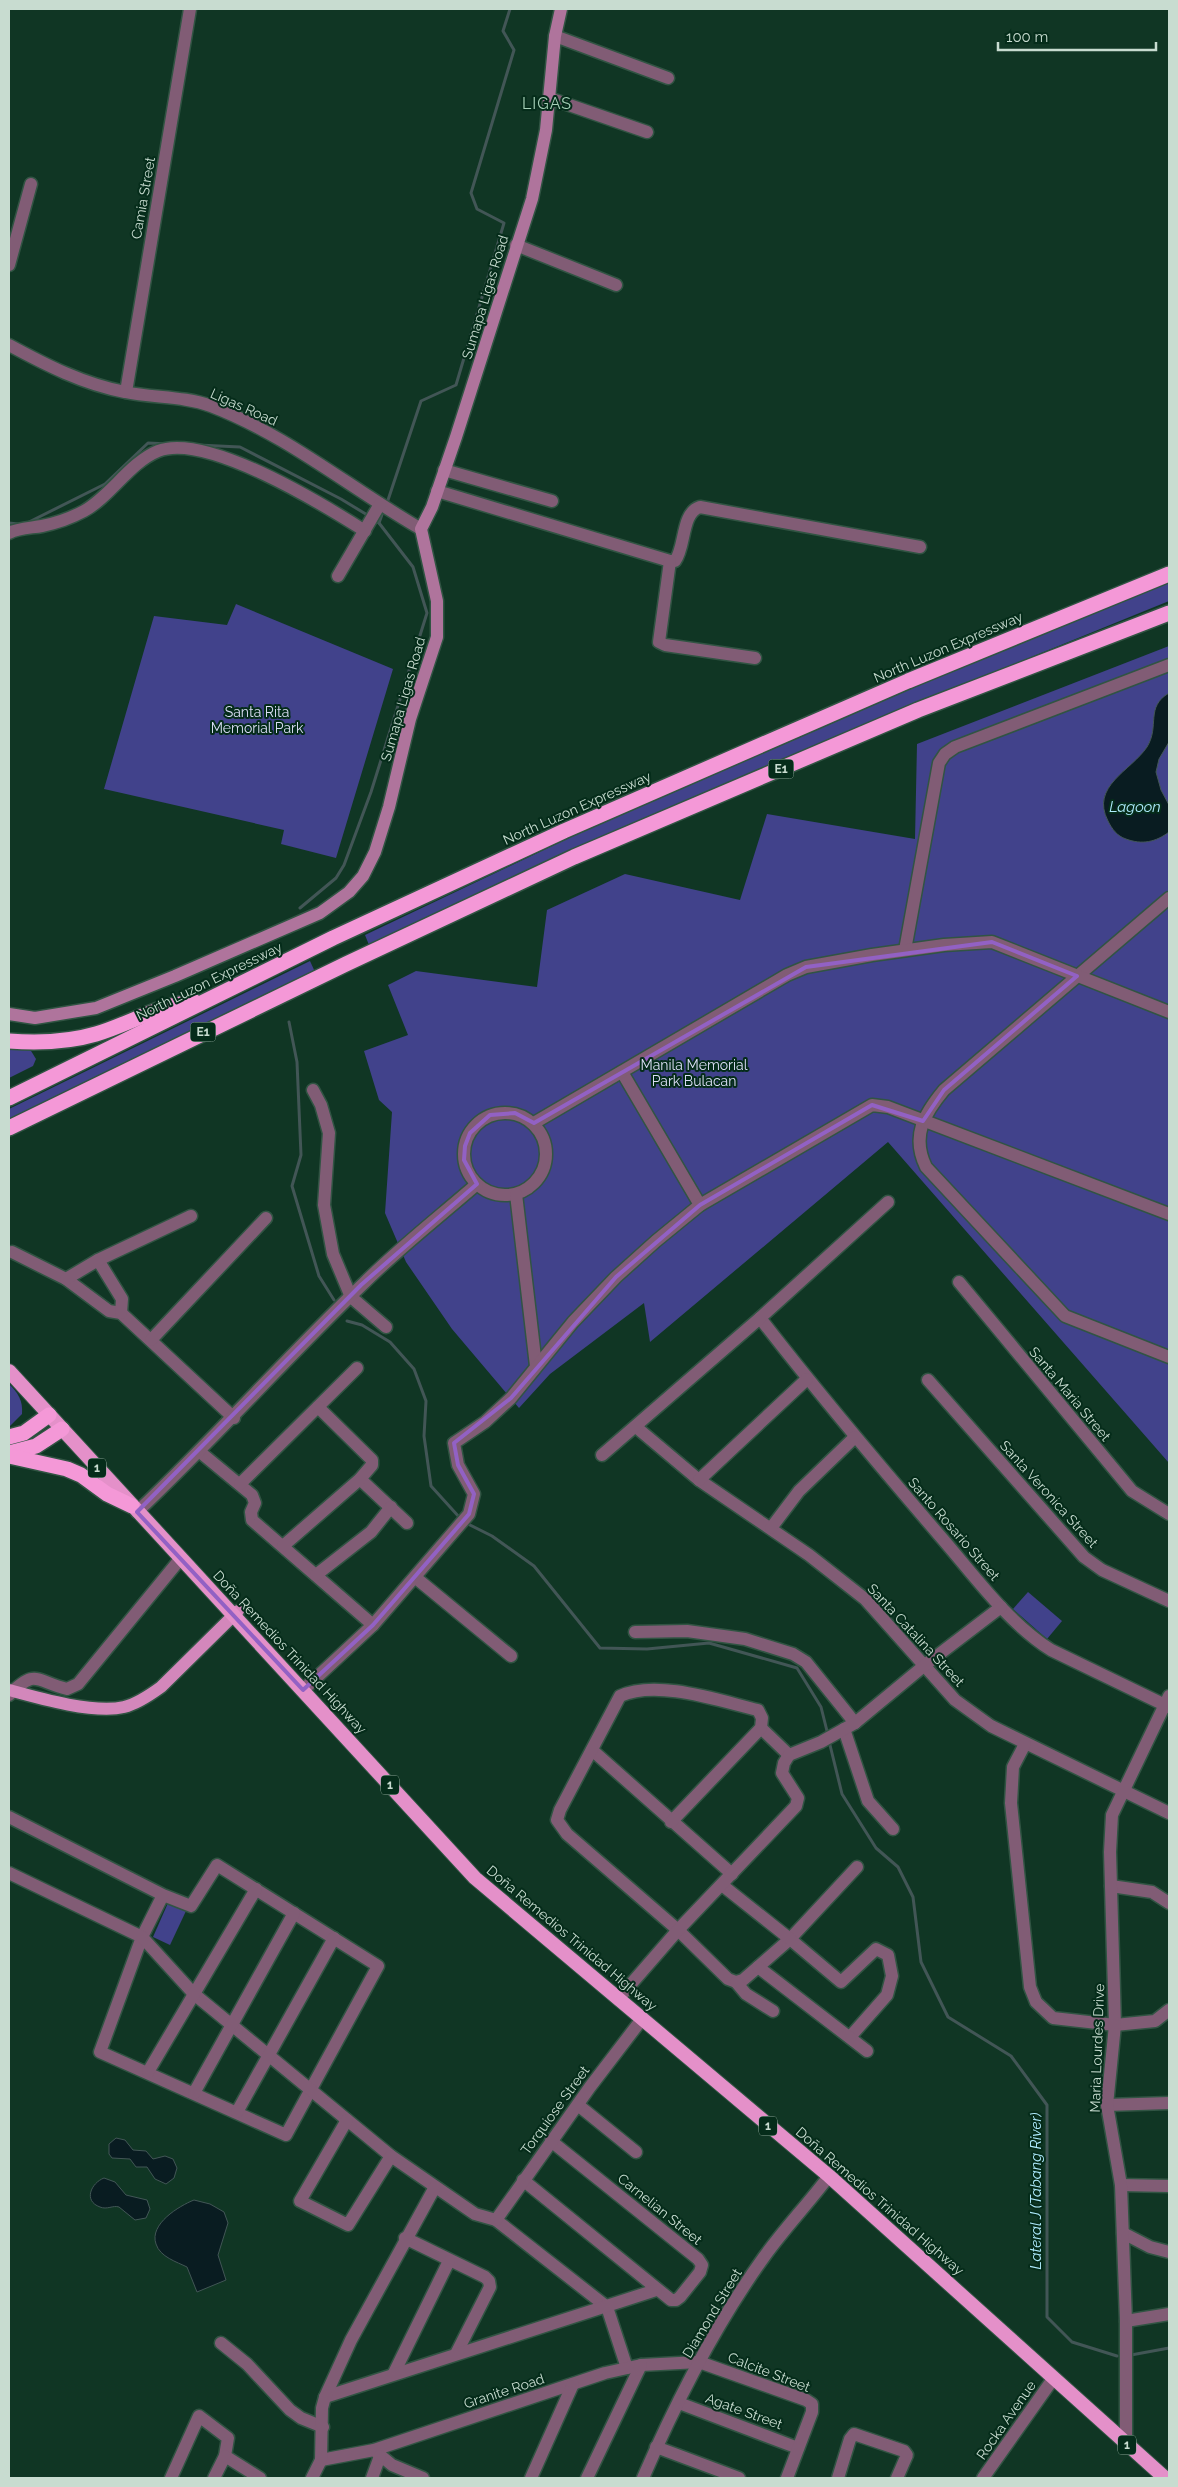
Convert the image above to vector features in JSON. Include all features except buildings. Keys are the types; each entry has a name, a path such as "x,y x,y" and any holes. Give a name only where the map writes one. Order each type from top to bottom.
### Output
{"highway":[{"name":"North Luzon Expressway","path":"9,1098 333,938 564,830 917,678 1169,574"},
{"name":"E1","path":"9,1128 310,981 574,858 918,710 1169,612"},
{"path":"9,1041 43,1042 97,1034 177,1004 204,1002"},
{"name":"Doña Remedios Trinidad Highway","path":"9,1370 475,1878 829,2176 1165,2478"},
{"path":"9,1437 24,1433 49,1415"},
{"path":"9,1455 36,1446 62,1429"},
{"path":"9,1455 68,1468 107,1494 135,1509"}],"main road":[{"name":"Sumapa Ligas Road","path":"9,1014 35,1018 96,1008 320,913 350,892 362,876 375,852 389,807 410,719 437,637 437,601 421,529 437,491 532,199 546,130 555,36 561,9"},
{"path":"10,1692 88,1707 112,1709 125,1707 149,1696 238,1611"}],"street":[{"name":"Camia Street","path":"126,392 190,9"},
{"path":"555,36 668,78"},
{"path":"549,98 647,132"},
{"path":"9,265 31,184"},
{"path":"516,245 616,285"},
{"name":"Ligas Road","path":"9,345 44,364 88,382 126,392 211,406 281,440 378,507 421,529"},
{"path":"9,533 67,519 87,510 133,468 156,452 168,448 206,452 279,480 368,527"},
{"path":"444,470 552,501"},
{"path":"437,491 670,562 675,560 680,554 689,516 694,509 700,507 920,547"},
{"path":"338,576 378,507"},
{"path":"670,562 659,642 665,645 755,658"},
{"path":"906,950 940,763 945,754 955,747 1169,665"},
{"path":"1169,898 944,1090 932,1104 923,1120 919,1152 926,1166 1065,1316 1169,1356"},
{"path":"534,1123 796,971 806,967 906,950 992,942 1169,1012"},
{"path":"622,1072 700,1205"},
{"path":"313,1090 329,1133 324,1205 332,1254 351,1297 386,1328"},
{"path":"303,1690 373,1626 469,1514 474,1494 458,1465 454,1443 485,1422 511,1398 573,1322 616,1277 700,1205 872,1105 888,1107 1169,1214"},
{"path":"504,1112 515,1113 534,1123 546,1145 546,1158 543,1170 537,1180 527,1189 516,1194 502,1195 489,1192 477,1184 469,1173 464,1160 465,1146 470,1133 478,1122 490,1115 504,1112"},
{"path":"135,1509 200,1452 396,1252 477,1184"},
{"path":"516,1194 536,1366"},
{"path":"602,1456 760,1318 888,1202"},
{"path":"66,1279 98,1260 191,1216"},
{"path":"151,1340 266,1218"},
{"path":"12,1252 66,1279 109,1311 121,1312 234,1418"},
{"path":"98,1260 122,1298 121,1312"},
{"name":"Santa Maria Street","path":"959,1282 1132,1491 1169,1514"},
{"name":"Santo Rosario Street","path":"760,1318 855,1437 1001,1607 1034,1639 1051,1650 1168,1703"},
{"path":"240,1484 357,1368"},
{"path":"699,1480 807,1379"},
{"name":"Santa Veronica Street","path":"928,1380 1084,1557 1102,1570 1169,1601"},
{"path":"283,1546 360,1479 372,1465 372,1460 318,1407"},
{"name":"Santa Catalina Street","path":"636,1428 699,1480 771,1528 865,1599 955,1700 991,1726 1025,1744 1169,1813"},
{"path":"771,1528 799,1492 855,1437"},
{"path":"200,1452 240,1484 255,1499 250,1512 252,1520 373,1626"},
{"path":"360,1479 407,1523"},
{"path":"316,1575 371,1532 391,1507"},
{"path":"10,1692 24,1680 35,1677 67,1689 78,1684 181,1558"},
{"path":"416,1578 511,1656"},
{"path":"618,1998 678,1930 796,1806 798,1798 782,1773 784,1763 789,1755 821,1742 846,1728 924,1665 1001,1607"},
{"path":"636,1632 697,1632 745,1639 793,1654 806,1662 846,1728 868,1801 893,1829"},
{"path":"671,1822 761,1728 762,1718 758,1710 685,1692 632,1690 620,1696 557,1820 567,1834 678,1930 728,1979 736,1982 746,1994 773,2011"},
{"name":"Maria Lourdes Drive","path":"1126,2444 1126,2321 1123,2233 1120,2185 1107,2105 1115,2025 1110,1852 1112,1815 1168,1703"},
{"path":"761,1728 789,1755"},
{"path":"1025,1744 1014,1767 1011,1803 1030,1986 1036,2002 1053,2018 1115,2025 1155,2021 1169,2010"},
{"path":"592,1750 671,1822 732,1874"},
{"path":"9,1817 163,1895 191,1906 218,1865 378,1966 286,2135 194,2092 100,2052 142,1938 163,1895"},
{"path":"736,1982 743,1980 790,1938 857,1867"},
{"path":"9,1873 142,1938 194,1994 391,2156 476,2214 496,2220 607,2307 627,2368"},
{"path":"722,1885 790,1938 841,1982 876,1949 888,1955 892,1976 887,1995 850,2037"},
{"path":"1112,1886 1152,1892 1169,1903"},
{"path":"148,2072 256,1889"},
{"path":"194,2092 294,1913"},
{"path":"237,2112 334,1938"},
{"path":"758,1967 867,2051"},
{"name":"Torquiose Street","path":"496,2220 551,2141 642,2019"},
{"path":"1107,2105 1169,2103"},
{"path":"578,2105 636,2152"},
{"path":"347,2120 300,2201 348,2225 391,2156"},
{"name":"Carnelian Street","path":"523,2180 656,2290 671,2300 676,2300 700,2272 702,2264 698,2259 551,2141"},
{"name":"Diamond Street","path":"643,2478 656,2447 699,2362 765,2257 829,2176"},
{"path":"1120,2185 1169,2186"},
{"path":"312,2478 321,2460 322,2408 325,2397 351,2340 405,2238 435,2187"},
{"path":"1123,2233 1150,2247 1169,2252"},
{"path":"405,2238 485,2277 490,2287 456,2354"},
{"path":"394,2373 449,2261"},
{"path":"325,2397 394,2373 656,2290"},
{"path":"1126,2321 1169,2314"},
{"path":"221,2343 247,2364 290,2410 301,2418 322,2427"},
{"name":"Granite Road","path":"321,2460 377,2453 573,2384 627,2368 642,2365 699,2362"},
{"name":"Calcite Street","path":"699,2362 806,2400 812,2404 812,2412 788,2478"},
{"path":"587,2478 642,2365"},
{"name":"Rocka Avenue","path":"983,2478 1053,2379"},
{"path":"531,2478 573,2384"},
{"name":"Agate Street","path":"679,2403 798,2448"},
{"path":"171,2478 199,2416 228,2438 225,2456 214,2478"},
{"path":"838,2478 850,2439 854,2434 904,2451 907,2455 897,2478"},
{"path":"656,2447 739,2478"},
{"path":"372,2478 377,2453 392,2465 422,2478"},
{"path":"225,2456 260,2478"}],"highlighted area":[{"path":"992,942 1077,976 944,1090 923,1121 872,1105 700,1205 616,1277 511,1398 454,1443 458,1465 474,1494 469,1514 373,1625 303,1690 137,1512 361,1285 477,1184 464,1160 465,1146 470,1133 490,1115 515,1113 534,1123 806,967"}],"green space":[{"path":"1169,583 1169,601 894,713 369,945 365,935 640,804 834,717"},
{"name":"Santa Rita Memorial Park","path":"236,604 393,669 336,858 281,844 284,830 104,789 154,616 227,625"},
{"name":"Manila Memorial Park Bulacan","path":"1169,646 1169,1463 888,1142 650,1342 644,1303 550,1374 519,1408 452,1329 406,1262 385,1213 392,1112 379,1100 364,1051 408,1035 388,985 416,971 537,987 547,910 625,874 740,900 767,814 915,839 917,744"},
{"path":"310,961 315,972 9,1122 9,1109"},
{"path":"9,1044 28,1046 36,1059 33,1066 9,1078"},
{"path":"9,1384 19,1397 22,1405 22,1414 9,1427"},
{"path":"1028,1592 1062,1621 1047,1639 1013,1609"},
{"path":"168,1903 186,1911 170,1945 153,1937"}],"water":[{"name":"Lagoon","path":"1169,693 1169,742 1159,759 1156,772 1161,790 1169,805 1169,832 1149,841 1132,841 1120,836 1111,827 1104,809 1104,798 1115,780 1147,747 1153,732 1157,704"},
{"path":"116,2138 125,2140 133,2150 146,2151 153,2159 165,2156 173,2159 177,2168 174,2178 166,2184 155,2179 147,2167 136,2167 130,2159 112,2158 109,2154 109,2144"},
{"path":"104,2178 115,2182 126,2195 147,2200 150,2209 146,2218 135,2220 119,2207 103,2208 95,2204 90,2197 91,2192 99,2180"},
{"path":"194,2200 210,2204 224,2212 228,2223 218,2255 226,2280 197,2292 187,2267 161,2252 156,2244 155,2237 161,2223 167,2217"}],"waterway":[{"path":"387,503 421,401 456,385 504,223 477,209 471,193 514,50 503,31 510,9"},
{"path":"29,522 105,484 148,443 169,444"},
{"path":"198,445 240,447 341,499 369,516"},
{"path":"379,523 384,509"},
{"path":"300,908 336,878 344,865 371,792 427,613 413,567 374,519"},
{"path":"9,523 18,524"},
{"path":"289,1022 297,1062 301,1155 292,1186 319,1276 334,1300"},
{"path":"347,1321 362,1325 390,1342 414,1369 426,1401 424,1436 431,1486 460,1518"},
{"name":"Lateral J (Tabang River)","path":"464,1522 492,1536 534,1566 600,1648 647,1649 709,1643 797,1668 821,1707 828,1735"},
{"name":"Lateral J (Tabang River)","path":"829,1741 842,1794 876,1848 898,1867 913,1897 921,1962 948,2017 1011,2056 1047,2105 1047,2317 1072,2342 1117,2356"},
{"name":"Lateral J (Tabang River)","path":"1131,2355 1169,2348"}],"district":[{"name":"LIGAS","path":"547,103"}]}
